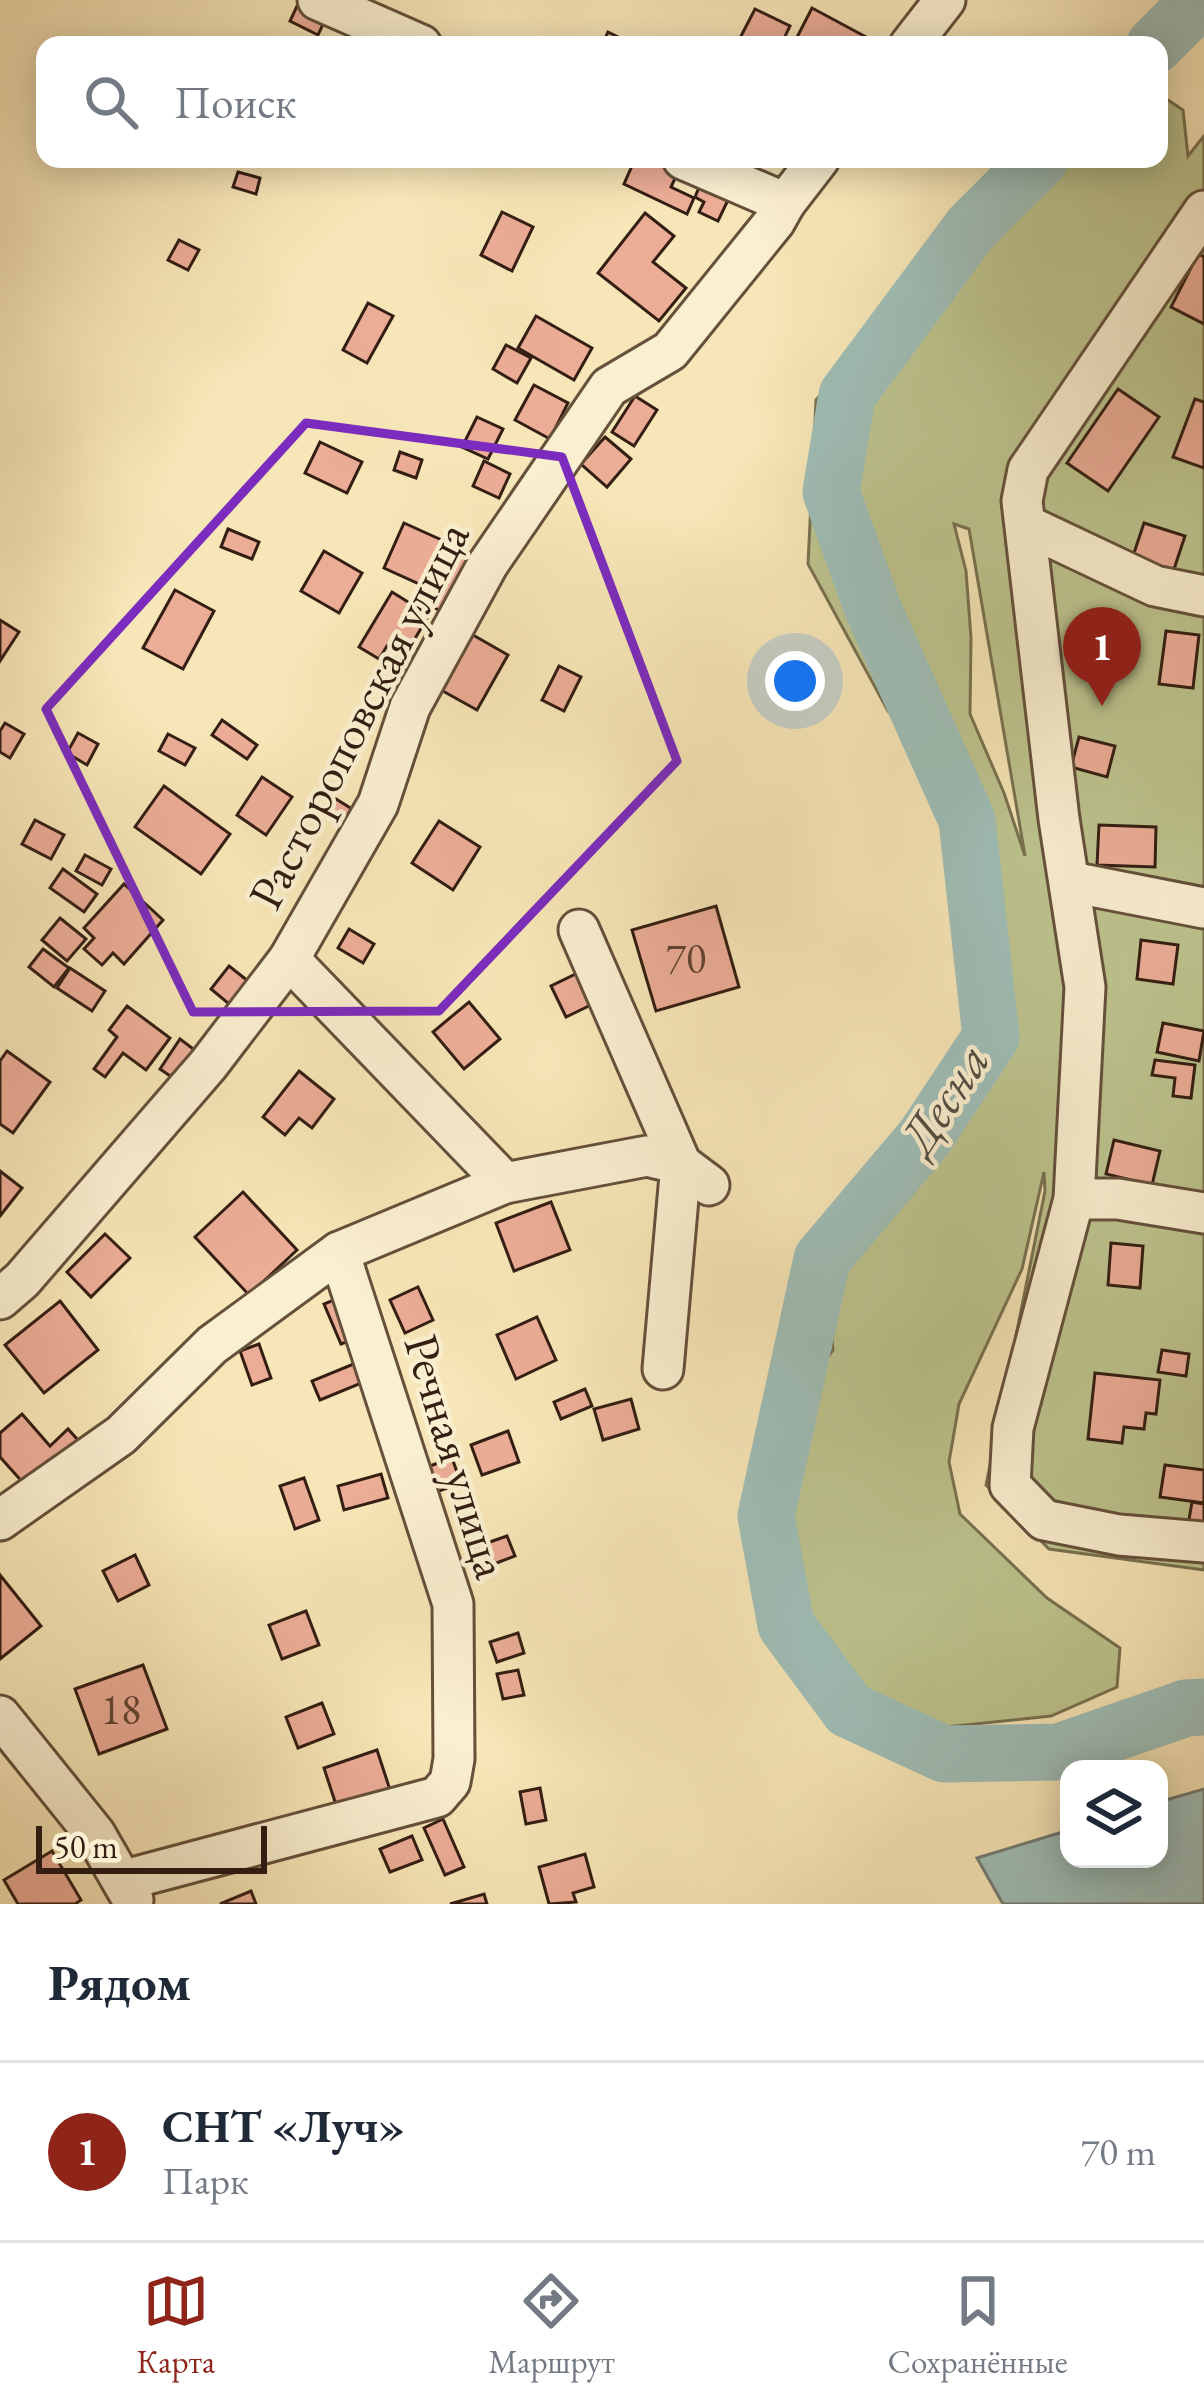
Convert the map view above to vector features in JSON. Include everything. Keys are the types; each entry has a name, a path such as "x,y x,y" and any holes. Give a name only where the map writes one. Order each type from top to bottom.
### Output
{"street":[{"path":"320,0 401,36"},
{"path":"917,36 945,0"},
{"path":"704,168 784,203 812,168"},
{"name":"Растороповская улица","path":"0,1299 22,1280 208,1065 289,959 378,805 410,707 488,564 609,387 670,351 775,221 784,203"},
{"path":"1204,211 1028,470 1022,501 1059,819 1085,987 1074,1199 1013,1428 1010,1485 1044,1520 1119,1535 1204,1542"},
{"path":"1026,525 1155,586 1204,596"},
{"path":"1072,882 1204,908"},
{"path":"579,930 695,1174 663,1369"},
{"path":"289,959 505,1183"},
{"path":"0,1520 121,1435 212,1345 339,1252 505,1183 647,1156 695,1174"},
{"path":"1074,1199 1118,1198 1204,1213"},
{"name":"Речная улица","path":"129,1892 437,1797 450,1782 454,1759 453,1604 339,1252"},
{"path":"0,1716 95,1834 129,1892"}],"highlighted area":[{"path":"306,423 562,457 677,761 439,1011 193,1012 46,709"}],"green space":[{"path":"1168,100 1183,110 1188,156 1204,136 1204,1570 1049,1549 986,1485 1045,1191 1044,1172 1022,1269 959,1404 949,1462 960,1514 1047,1598 1120,1648 1117,1687 1051,1716 946,1727 865,1703 799,1618 774,1514 779,1414 791,1374 817,1372 833,1350 829,1307 844,1242 945,1134 998,990 987,897 968,805 888,711 808,564 816,400 1010,168 1168,168","holes":["954,524 969,529 1025,856 970,714 966,571"]}],"water":[{"path":"1204,1789 1204,1904 1003,1904 977,1858 1060,1833 1060,1868 1168,1868 1168,1799"}],"building":[{"path":"297,6 325,20 318,35 290,21"},
{"path":"812,8 864,36 798,36"},
{"path":"755,9 790,26 785,36 741,36"},
{"path":"631,168 670,168 678,172 671,187 694,198 687,214 624,184"},
{"path":"238,172 260,178 256,194 233,187"},
{"path":"700,185 729,198 718,221 699,212 704,202 695,197"},
{"path":"502,212 533,227 512,271 481,255"},
{"path":"645,213 674,236 653,262 686,288 659,321 598,273"},
{"path":"179,240 199,250 188,270 168,260"},
{"path":"1198,254 1204,257 1204,324 1171,307"},
{"path":"368,303 393,316 367,363 343,350"},
{"path":"536,316 592,348 574,380 518,348"},
{"path":"506,345 531,358 517,383 493,369"},
{"path":"534,385 568,403 550,439 515,420"},
{"path":"1118,389 1159,417 1108,491 1067,463"},
{"path":"635,396 657,410 634,446 612,432"},
{"path":"1195,399 1204,402 1204,468 1173,457"},
{"path":"477,417 503,429 488,459 462,447"},
{"path":"605,437 631,459 607,487 581,464"},
{"path":"320,442 362,462 347,493 305,473"},
{"path":"400,452 422,460 416,478 394,470"},
{"path":"484,461 510,474 499,498 473,486"},
{"path":"404,523 477,556 450,615 413,598 419,584 384,568"},
{"path":"1144,523 1185,536 1170,581 1129,568"},
{"path":"228,529 259,542 252,559 221,547"},
{"path":"324,551 362,573 339,613 301,591"},
{"path":"175,590 214,611 183,669 143,648"},
{"path":"392,592 429,615 404,657 387,646 379,659 359,647"},
{"path":"0,620 19,632 0,661"},
{"path":"1166,631 1199,635 1193,688 1159,684"},
{"path":"473,635 508,655 477,710 441,690"},
{"path":"559,666 581,677 564,711 542,700"},
{"path":"222,720 257,745 247,759 212,735"},
{"path":"5,723 24,734 10,758 0,752"},
{"path":"78,733 98,744 87,765 67,753"},
{"path":"168,734 195,748 185,765 159,751"},
{"path":"1079,737 1115,746 1107,777 1071,767"},
{"path":"262,777 292,797 266,835 237,815"},
{"path":"164,786 230,834 201,874 135,827"},
{"path":"336,799 360,814 350,828 326,813"},
{"path":"35,820 64,835 51,859 22,844"},
{"path":"439,821 480,847 453,890 412,863"},
{"path":"1099,825 1156,827 1155,867 1097,865"},
{"path":"85,855 111,869 102,885 76,871"},
{"path":"63,869 97,894 84,912 50,888"},
{"path":"124,884 163,920 124,964 113,953 102,965 84,949 94,938 84,928"},
{"path":"716,906 739,987 656,1011 632,930"},
{"path":"60,918 86,939 67,961 42,940"},
{"path":"349,929 374,944 363,963 338,948"},
{"path":"1141,940 1178,945 1173,984 1137,979"},
{"path":"43,949 69,968 54,987 29,967"},
{"path":"229,966 248,981 229,1004 211,989"},
{"path":"70,968 105,991 92,1011 57,988"},
{"path":"588,968 603,999 566,1017 551,986"},
{"path":"469,1002 500,1039 464,1069 433,1032"},
{"path":"127,1006 170,1038 146,1070 123,1053 105,1077 94,1069 117,1037 109,1030"},
{"path":"1163,1023 1204,1031 1199,1061 1157,1052"},
{"path":"180,1039 196,1051 176,1080 160,1069"},
{"path":"7,1051 50,1082 13,1133 0,1124 0,1061"},
{"path":"1155,1060 1195,1065 1191,1098 1173,1096 1175,1078 1152,1075"},
{"path":"299,1071 334,1099 312,1128 299,1118 285,1135 263,1117"},
{"path":"1114,1140 1160,1151 1152,1185 1106,1174"},
{"path":"0,1171 22,1188 0,1216"},
{"path":"243,1192 297,1250 249,1295 195,1237"},
{"path":"551,1202 570,1250 514,1271 496,1223"},
{"path":"105,1234 130,1258 91,1297 67,1272"},
{"path":"1111,1243 1143,1246 1140,1288 1108,1285"},
{"path":"418,1287 433,1320 405,1333 390,1300"},
{"path":"341,1297 357,1338 341,1344 324,1304"},
{"path":"60,1301 98,1350 44,1393 5,1345"},
{"path":"537,1317 556,1360 516,1379 497,1335"},
{"path":"259,1344 271,1378 252,1385 240,1351"},
{"path":"1162,1350 1189,1354 1186,1376 1158,1372"},
{"path":"356,1363 364,1382 320,1400 312,1381"},
{"path":"1095,1373 1160,1380 1156,1414 1146,1413 1144,1429 1124,1427 1122,1443 1088,1439"},
{"path":"585,1389 592,1406 561,1419 554,1402"},
{"path":"631,1399 639,1429 603,1440 594,1409"},
{"path":"22,1414 50,1446 68,1429 94,1458 42,1504 0,1457 0,1433"},
{"path":"508,1431 519,1462 482,1475 471,1445"},
{"path":"452,1458 461,1483 436,1492 427,1467"},
{"path":"1165,1465 1204,1470 1204,1503 1160,1497"},
{"path":"381,1474 388,1498 344,1510 338,1486"},
{"path":"304,1478 319,1520 295,1529 280,1486"},
{"path":"1192,1502 1204,1504 1204,1535 1187,1531"},
{"path":"507,1536 515,1556 478,1570 470,1549"},
{"path":"135,1555 149,1585 118,1601 103,1571"},
{"path":"0,1575 41,1626 0,1659"},
{"path":"306,1611 319,1645 282,1659 269,1625"},
{"path":"518,1633 524,1653 497,1662 490,1642"},
{"path":"143,1665 167,1729 99,1754 75,1689"},
{"path":"518,1670 524,1695 503,1699 497,1674"},
{"path":"322,1703 334,1734 298,1748 286,1717"},
{"path":"377,1750 393,1799 340,1817 324,1768"},
{"path":"540,1788 546,1820 526,1824 520,1792"},
{"path":"443,1819 464,1867 445,1875 424,1828"},
{"path":"412,1836 422,1860 390,1872 380,1849"},
{"path":"52,1851 81,1900 75,1904 18,1904 4,1880"},
{"path":"585,1854 594,1887 573,1893 576,1902 549,1904 539,1867"},
{"path":"251,1891 256,1904 220,1904"},
{"path":"484,1894 487,1904 450,1904"}],"waterway":[{"name":"Десна","path":"1164,36 1200,0"},
{"name":"Десна","path":"1031,168 971,228 847,395 831,492 873,609 967,820 991,1037 925,1137 822,1259 766,1516 786,1625 849,1710 944,1754 1059,1752 1186,1708 1204,1707"}],"place":[{"name":"СНТ «Луч»","path":"1102,706"}]}
